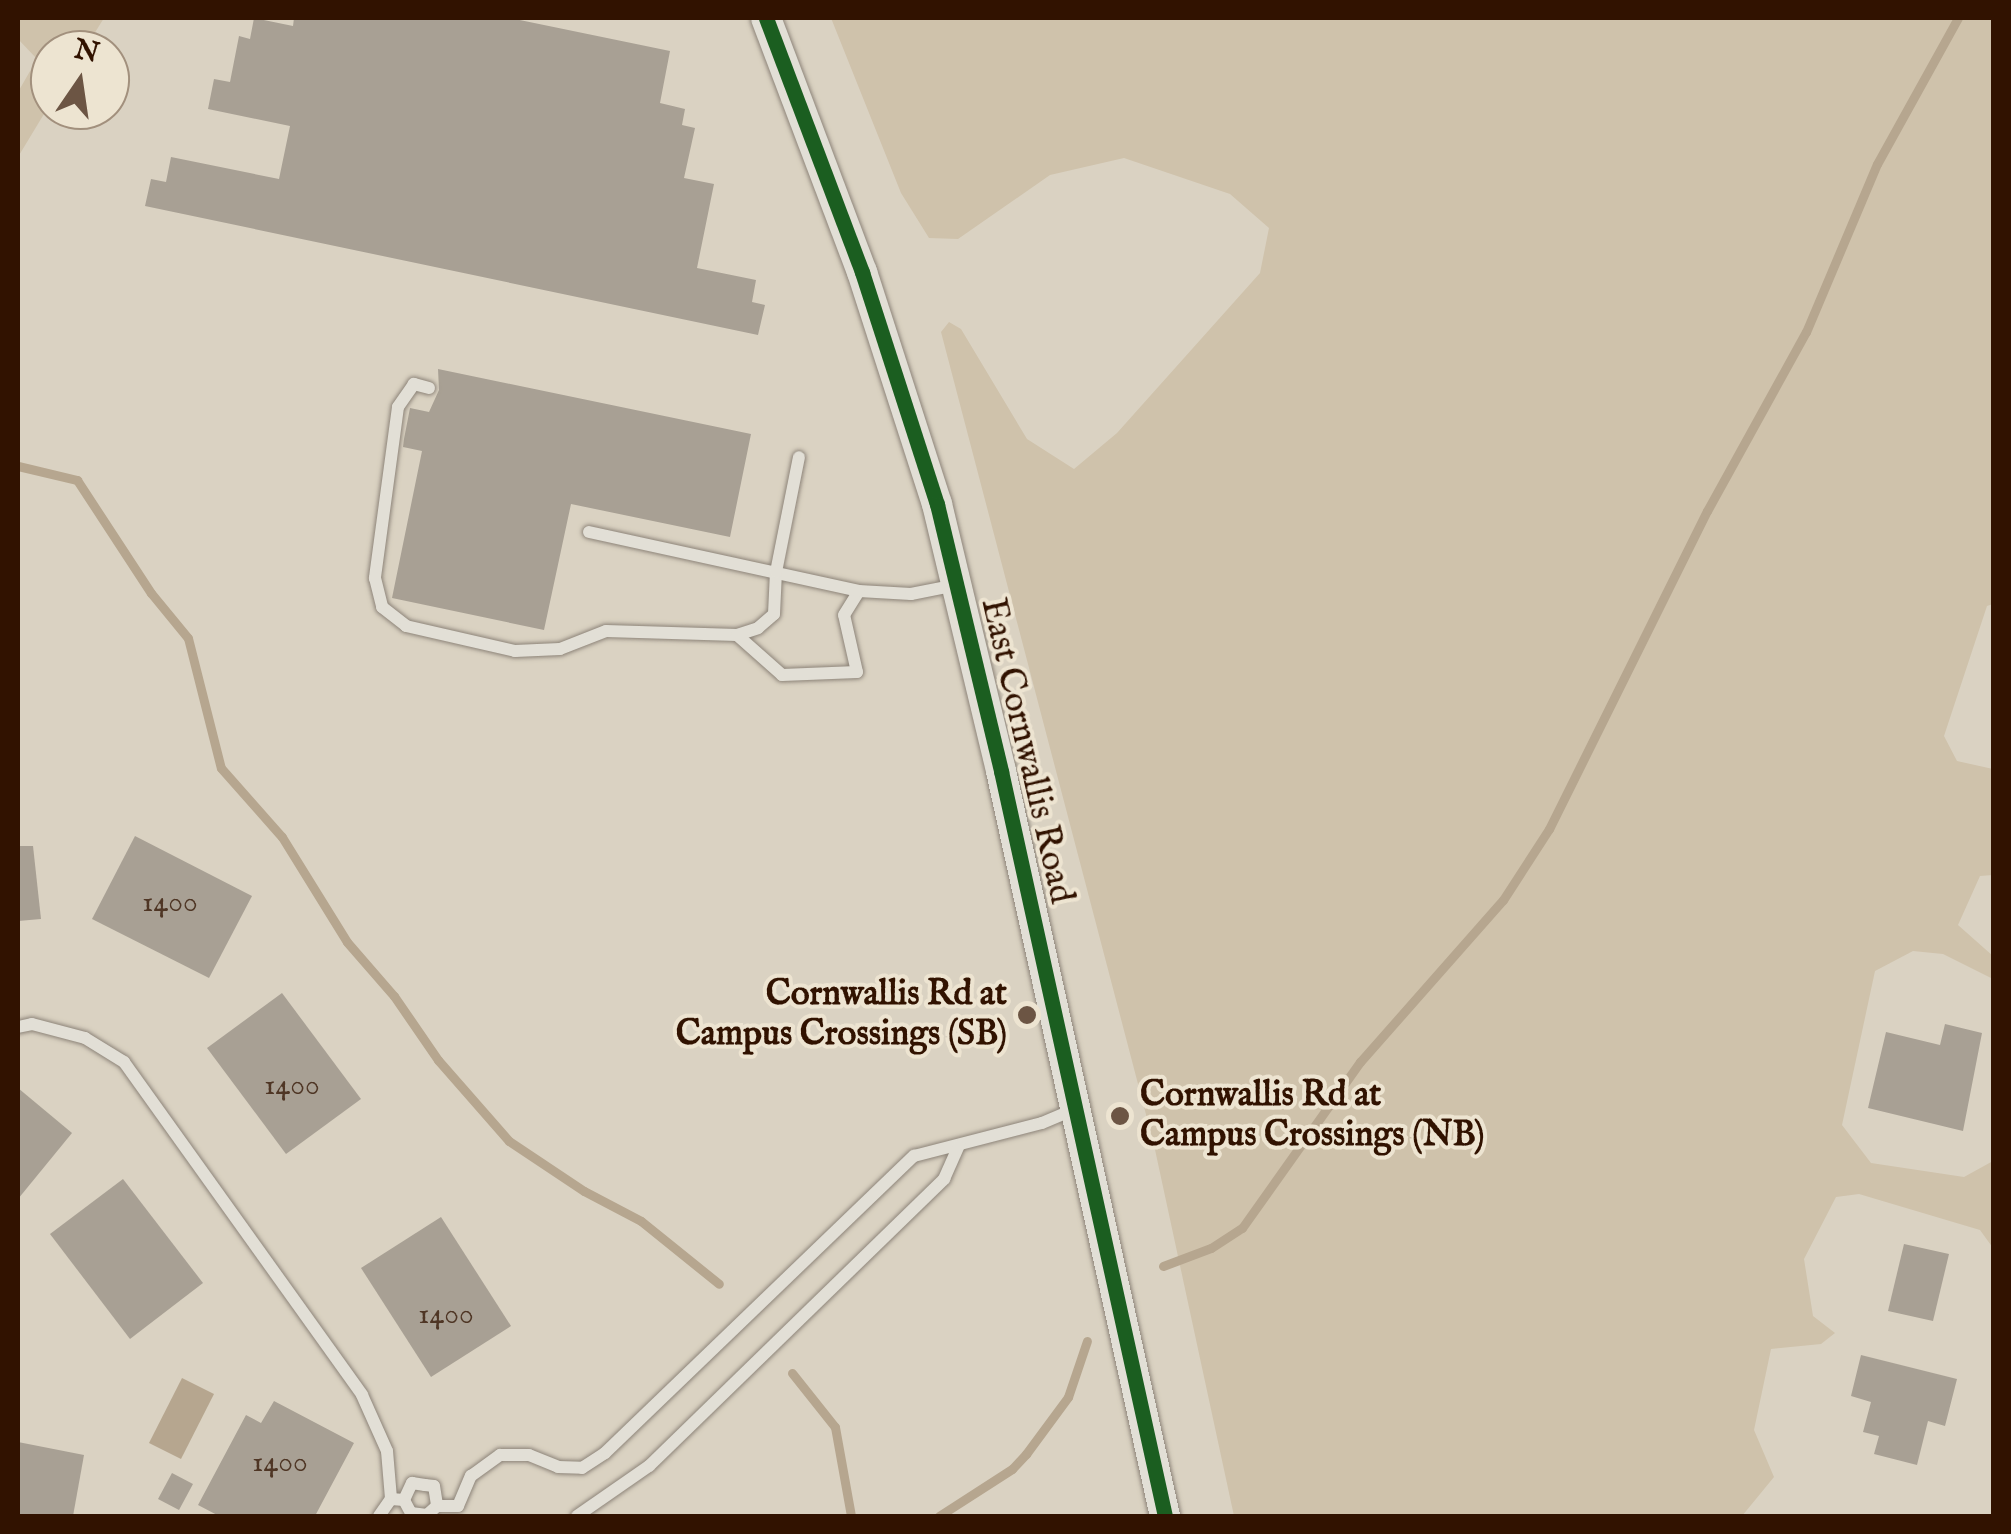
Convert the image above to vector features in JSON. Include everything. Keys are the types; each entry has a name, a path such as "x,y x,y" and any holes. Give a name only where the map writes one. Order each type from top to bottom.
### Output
{"street":[{"name":"East Cornwallis Road","path":"766,18 862,272 938,504 1165,1516"}],"lane":[{"path":"428,388 414,384 398,407 374,578 382,607 406,626 515,651 560,650 606,631 737,635 758,628 774,614 776,572 798,456"},
{"path":"588,532 859,591 911,594 957,585"},
{"path":"737,635 782,675 857,672 844,615 859,591"},
{"path":"18,1027 32,1024 85,1038 124,1062 362,1395 387,1451 398,1500 410,1513 426,1515 437,1506"},
{"path":"437,1506 462,1511 471,1476 500,1454 528,1455 558,1468 582,1468 605,1453 914,1156 1076,1109"},
{"path":"578,1516 650,1466 944,1180 959,1146"},
{"path":"379,1516 412,1483 434,1486 437,1506"}],"shaded area":[{"path":"18,18 104,18 96,30 30,30 30,52 18,39"},
{"path":"831,18 1993,18 1993,604 1987,606 1944,736 1957,761 1993,769 1993,875 1980,876 1958,925 1993,956 1993,979 1943,954 1913,951 1875,971 1842,1125 1871,1163 1964,1177 1993,1161 1993,1248 1980,1230 1859,1194 1836,1197 1804,1259 1813,1316 1835,1333 1821,1344 1771,1349 1754,1430 1774,1477 1742,1516 1234,1516 1154,1145 941,332 949,322 961,329 1027,439 1074,469 1117,433 1260,273 1269,228 1230,194 1124,158 1050,175 958,239 929,238 901,193"},
{"path":"30,71 30,130 34,130 18,157 18,92"},
{"path":"182,1378 214,1394 181,1459 149,1443"}],"building":[{"path":"254,18 293,26 294,18 510,18 670,51 660,103 685,109 682,125 695,128 684,178 714,184 697,268 756,280 752,302 765,305 758,335 145,206 151,179 166,182 171,157 279,179 290,126 208,109 214,79 230,82 239,36 250,39"},
{"path":"438,369 751,434 730,537 571,504 544,630 392,598 422,451 403,447 410,408 429,412 439,390"},
{"path":"135,836 252,896 209,978 92,919"},
{"path":"18,846 33,846 41,919 18,921"},
{"path":"282,993 361,1099 286,1154 207,1048"},
{"path":"1945,1024 1982,1033 1963,1131 1868,1108 1886,1032 1940,1045"},
{"path":"18,1088 72,1133 18,1199"},
{"path":"123,1179 203,1283 130,1339 50,1234"},
{"path":"441,1217 511,1326 431,1377 361,1268"},
{"path":"1904,1244 1949,1254 1933,1321 1888,1311"},
{"path":"1861,1355 1957,1379 1945,1426 1928,1421 1917,1465 1874,1454 1879,1436 1863,1432 1871,1402 1851,1396"},
{"path":"274,1401 354,1443 315,1516 219,1516 198,1505 246,1415 261,1423"},
{"path":"18,1442 84,1455 73,1516 18,1516"},
{"path":"172,1473 193,1484 179,1510 158,1499"}],"waterway":[{"path":"1163,1266 1211,1248 1242,1228 1360,1062 1503,900 1549,829 1707,511 1806,332 1877,164 1958,18"},
{"path":"18,466 77,480 151,593 188,638 221,768 282,837 347,942 394,996 438,1060 509,1141 584,1191 641,1221 719,1284"},
{"path":"939,1516 1012,1469 1026,1454 1068,1397 1087,1341"},
{"path":"792,1373 835,1427 851,1516"}],"cycle path":[{"path":"766,18 862,272 937,504 1001,771 1165,1516"}],"place":[{"name":"Cornwallis Rd at Campus Crossings (SB)","path":"1027,1015"},
{"name":"Cornwallis Rd at Campus Crossings (NB)","path":"1120,1116"}]}
